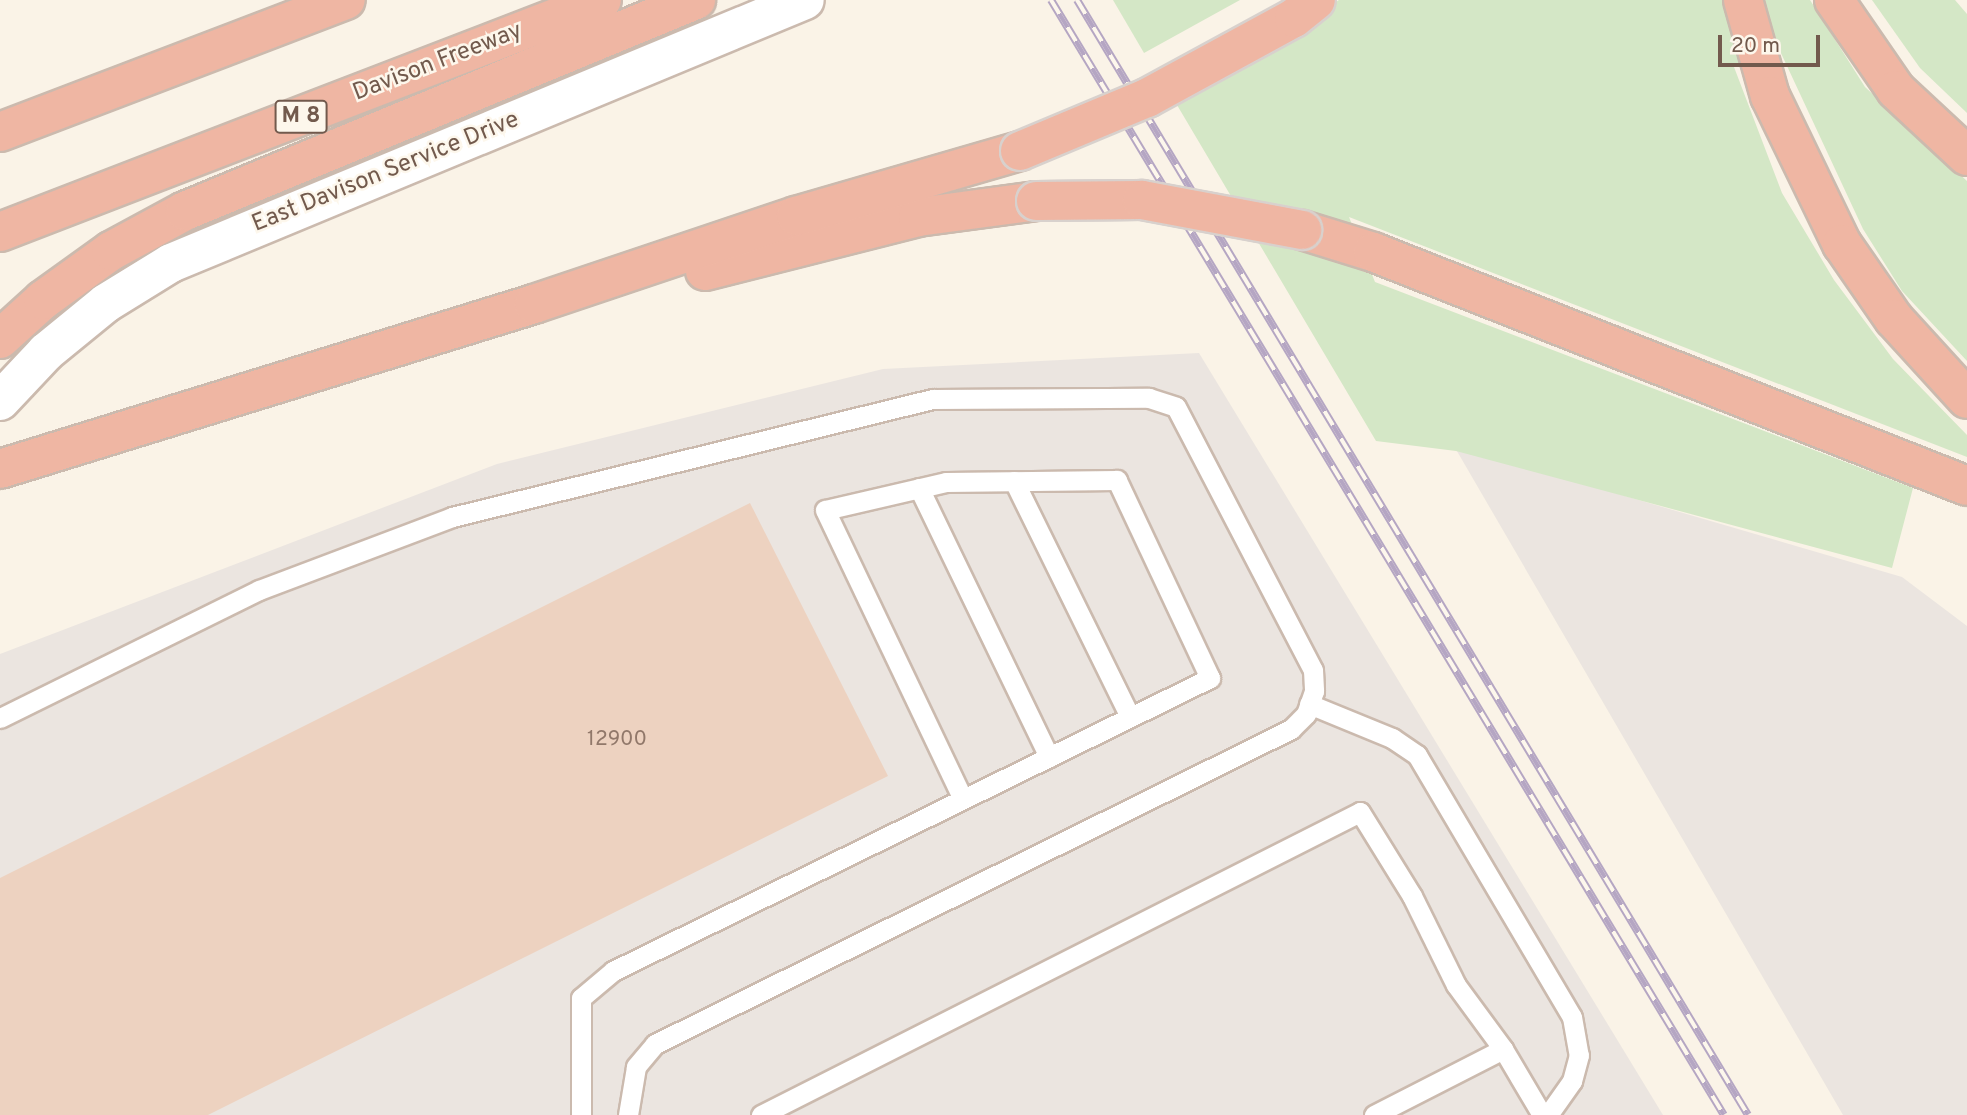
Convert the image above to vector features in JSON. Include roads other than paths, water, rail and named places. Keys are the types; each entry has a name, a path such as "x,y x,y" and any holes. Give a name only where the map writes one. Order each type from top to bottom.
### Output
{"highway":[{"path":"0,132 346,0"},
{"name":"Davison Freeway","path":"0,232 601,0"},
{"path":"0,339 43,300 111,251 185,211 696,0"},
{"path":"0,468 534,304 796,216 1020,151 1147,98 1283,24 1316,0"},
{"path":"1743,0 1770,96 1842,244 1894,319 1967,400"},
{"path":"1834,0 1896,90 1967,156"},
{"path":"534,304 717,268 918,217 1036,201 1142,200 1302,230 1373,252 1967,486"}],"main road":[{"name":"East Davison Service Drive","path":"0,401 46,352 106,303 171,263 805,0"}],"lane":[{"path":"0,718 259,590 452,517 933,399 1149,398 1176,407 1313,670 1309,705 1291,729 655,1044 636,1067 628,1115"},
{"path":"581,1115 581,998 613,971 1210,678 1117,480 1014,481 919,488 825,510 962,799"},
{"path":"1014,481 1130,717"},
{"path":"919,488 1049,757"},
{"path":"1309,705 1392,738 1417,755 1572,1017 1575,1068 1548,1115"},
{"path":"761,1115 1360,812 1412,896 1456,985 1503,1049 1542,1115"},
{"path":"1374,1115 1503,1049"}],"railway":[{"path":"1051,0 1724,1115"},
{"path":"1077,0 1748,1115"}]}
